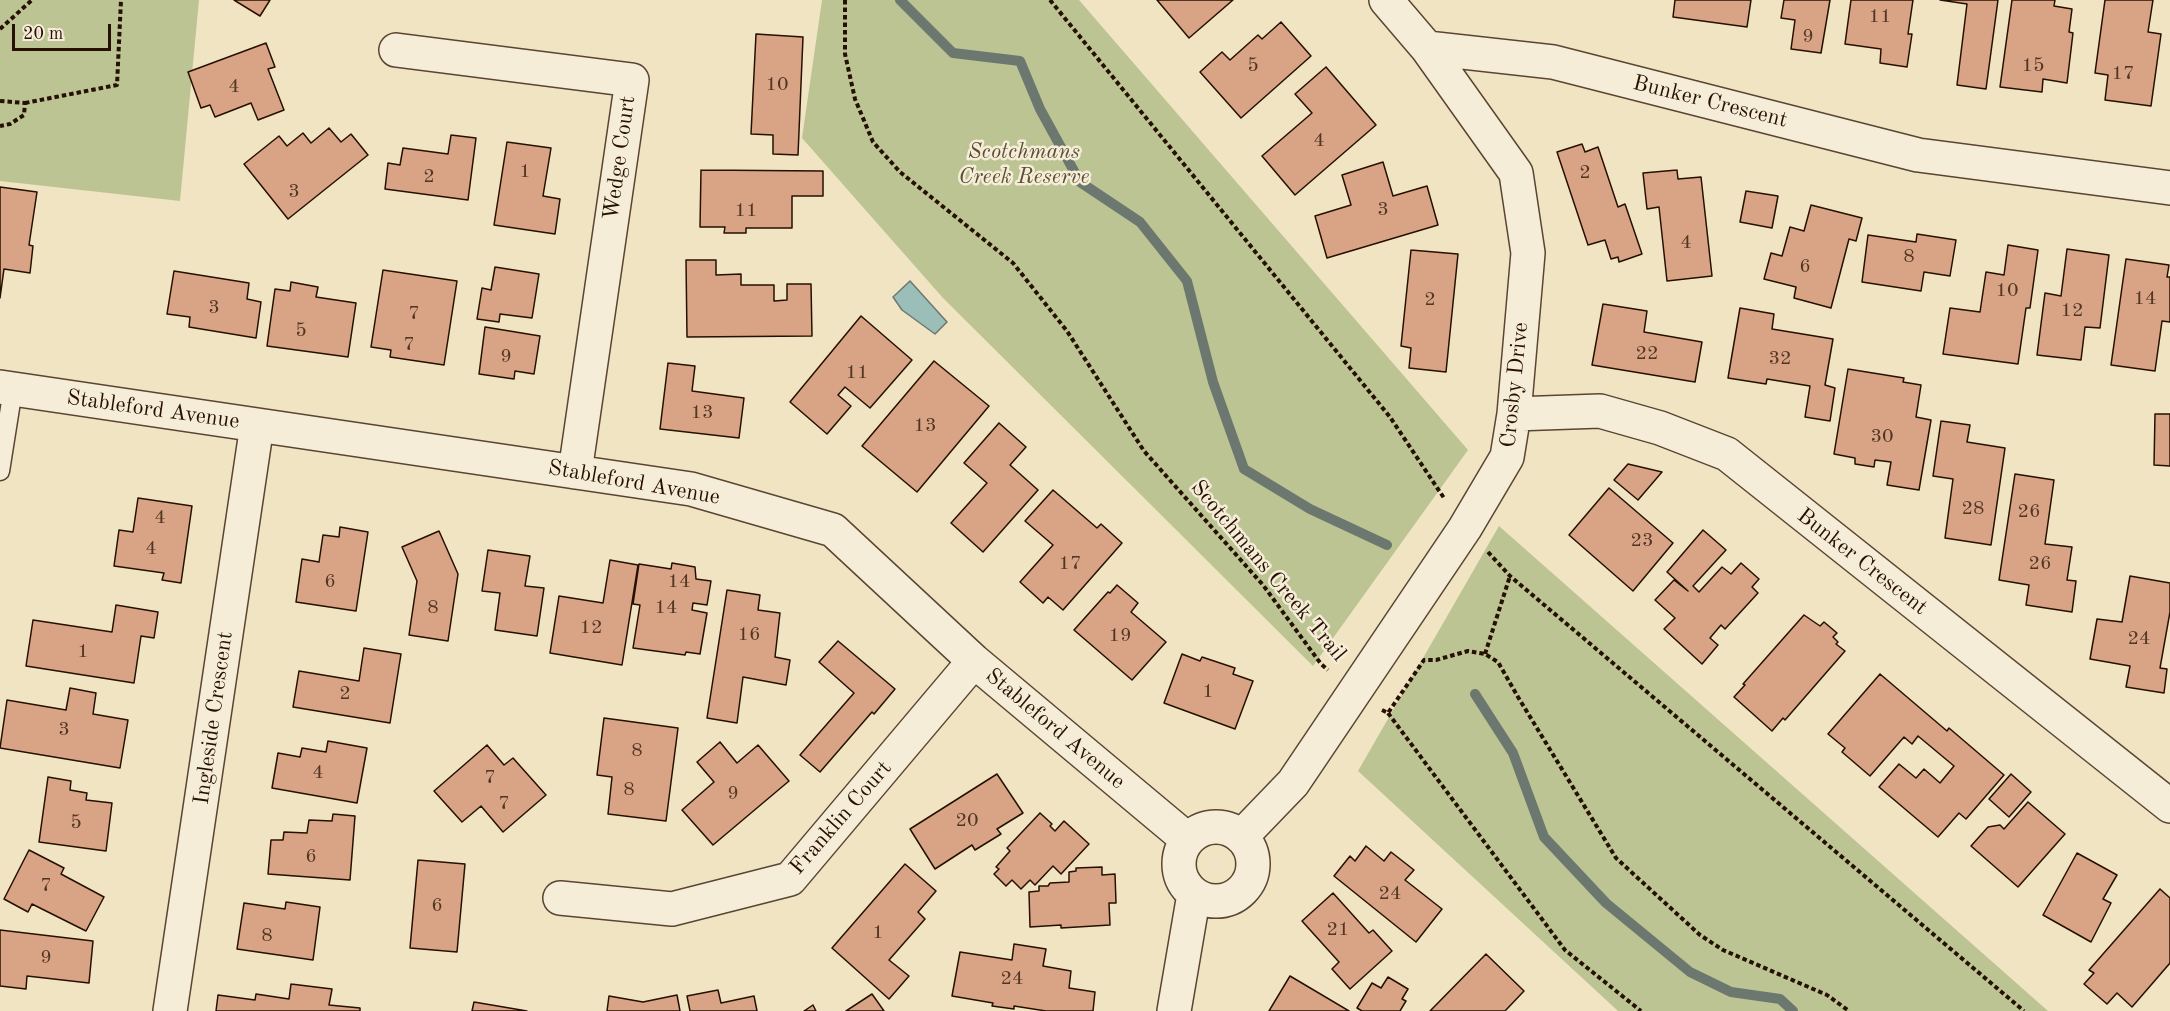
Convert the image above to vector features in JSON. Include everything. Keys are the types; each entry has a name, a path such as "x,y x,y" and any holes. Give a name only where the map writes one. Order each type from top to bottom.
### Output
{"street":[{"name":"Crosby Drive","path":"1241,837 1293,783 1465,528 1507,457 1514,414 1528,253 1516,173 1427,48 1386,0"},
{"name":"Bunker Crescent","path":"1427,48 1553,62 1918,155 2170,188"},
{"name":"Wedge Court","path":"396,50 632,80 575,472"},
{"name":"Stableford Avenue","path":"7,388 691,489 833,530 974,661 1188,840"},
{"name":"Bunker Crescent","path":"1514,414 1600,411 1660,428 1727,454 2170,806"},
{"name":"Ingleside Crescent","path":"170,1011 257,425"},
{"name":"Franklin Court","path":"560,898 672,909 790,879 974,661"},
{"path":"1210,828 1223,828 1241,837 1249,846 1253,858 1252,872 1242,890 1232,898 1219,901 1207,900 1194,894 1180,873 1179,861 1188,840 1198,832 1210,828"},
{"path":"1174,1011 1194,894"}],"lane":[{"path":"0,471 7,388"}],"path":[{"path":"0,29 32,0"},
{"path":"0,101 25,103 117,85 121,0"},
{"name":"Scotchmans Creek Trail","path":"846,0 846,54 855,99 873,142 900,172 1013,263 1067,331 1144,451 1263,585 1321,664 1354,693 1388,713"},
{"path":"1050,0 1390,417 1465,528 1510,576 2024,1011"},
{"path":"0,126 10,124 24,115 25,103"},
{"path":"1485,654 1510,576"},
{"path":"1641,1011 1566,950 1388,713 1424,660 1436,660 1468,651 1485,654 1498,662 1616,858 1700,934 1723,950 1827,995 1849,1011"}],"green space":[{"path":"0,0 199,0 180,201 0,181"},
{"name":"Scotchmans Creek Reserve","path":"822,0 1079,0 1468,450 1313,666 943,298 802,138"},
{"path":"1499,526 2048,1011 1618,1011 1358,771"}],"water":[{"path":"910,281 947,322 935,334 902,310 893,297"}],"building":[{"path":"234,0 270,0 260,16"},
{"path":"1157,0 1233,0 1189,38"},
{"path":"1675,0 1751,0 1747,27 1673,17"},
{"path":"1784,0 1830,0 1821,53 1791,49 1795,20 1781,18"},
{"path":"1851,0 1913,0 1908,34 1912,34 1907,67 1880,63 1881,49 1845,44"},
{"path":"1940,0 1998,0 1986,89 1957,85 1967,4"},
{"path":"2012,0 2055,0 2054,6 2072,9 2069,32 2073,33 2067,83 2043,79 2042,92 2000,87"},
{"path":"2105,0 2153,0 2148,32 2161,34 2151,106 2105,100 2108,75 2095,73"},
{"path":"1281,22 1311,56 1241,118 1200,72 1222,52 1230,60 1258,35 1262,39"},
{"path":"756,34 803,37 798,155 773,154 773,135 751,134"},
{"path":"266,43 275,67 268,69 284,110 258,120 251,103 215,117 210,105 201,108 188,72"},
{"path":"1326,67 1376,125 1295,195 1262,156 1312,113 1295,94"},
{"path":"329,128 341,142 351,134 368,155 288,219 244,164 279,136 287,146 303,133 311,143"},
{"path":"451,135 476,138 468,200 385,189 388,163 400,165 403,148 448,154"},
{"path":"507,142 551,148 543,196 560,199 555,234 494,225"},
{"path":"1582,144 1585,152 1598,147 1618,207 1625,204 1642,254 1619,262 1618,257 1611,259 1605,240 1588,245 1557,152"},
{"path":"1383,162 1393,196 1427,186 1438,225 1327,258 1315,216 1351,205 1342,175"},
{"path":"701,170 823,171 823,196 792,196 792,228 746,228 746,233 724,233 725,227 700,227"},
{"path":"1677,170 1678,179 1701,177 1712,276 1667,281 1659,207 1647,209 1643,173"},
{"path":"0,187 37,192 29,245 33,246 30,273 4,269 0,298"},
{"path":"1746,191 1778,196 1772,228 1740,222"},
{"path":"1811,205 1862,218 1856,241 1849,239 1831,308 1794,298 1796,287 1764,279 1771,253 1782,256 1790,227 1804,231"},
{"path":"1917,234 1956,240 1950,276 1924,272 1921,291 1862,282 1868,235 1916,242"},
{"path":"2008,245 2038,250 2030,308 2026,308 2018,364 1943,354 1950,308 1980,312 1986,272 2004,275"},
{"path":"2067,249 2109,255 2100,328 2085,327 2081,360 2037,355 2045,293 2061,296"},
{"path":"1411,250 1458,254 1446,372 1409,368 1411,348 1401,346"},
{"path":"2126,259 2169,265 2167,277 2170,277 2170,322 2162,321 2155,371 2111,365"},
{"path":"686,260 716,260 716,275 741,274 741,285 774,285 774,301 787,300 787,284 811,284 812,336 687,337"},
{"path":"495,267 539,274 532,318 500,314 499,322 477,319 482,288 491,290"},
{"path":"383,270 457,281 444,365 390,357 391,350 371,347"},
{"path":"174,271 249,283 247,299 261,302 256,338 189,327 190,317 167,314"},
{"path":"291,282 318,287 316,297 356,303 348,357 267,346 275,289 290,291"},
{"path":"1603,304 1647,311 1644,332 1702,342 1695,382 1592,365"},
{"path":"1740,308 1774,314 1772,329 1833,339 1825,385 1835,388 1830,421 1805,417 1810,386 1767,379 1766,384 1728,378"},
{"path":"861,316 912,360 870,408 845,387 838,395 851,406 827,434 790,402"},
{"path":"485,327 540,336 534,374 515,371 514,379 479,374"},
{"path":"934,361 989,406 917,492 862,446"},
{"path":"668,363 695,366 692,391 744,398 739,438 660,429"},
{"path":"1848,369 1904,378 1903,382 1921,385 1916,417 1931,420 1919,490 1887,485 1891,462 1875,460 1874,467 1855,464 1855,458 1834,454"},
{"path":"2155,414 2170,414 2170,466 2154,465"},
{"path":"1941,421 1970,425 1967,442 2005,448 1991,545 1945,538 1953,479 1933,476"},
{"path":"999,423 1026,447 1010,465 1038,490 983,552 951,523 987,483 964,463"},
{"path":"1628,464 1662,472 1638,500 1614,480"},
{"path":"2015,474 2054,480 2045,544 2072,547 2067,580 2076,581 2072,612 2026,605 2029,585 1999,580"},
{"path":"1609,488 1673,543 1633,591 1569,535"},
{"path":"1053,490 1097,528 1101,524 1122,543 1063,610 1048,597 1043,603 1020,582 1053,545 1025,521"},
{"path":"138,498 192,506 181,583 162,580 164,573 114,566 119,530 133,532"},
{"path":"340,527 368,532 356,611 296,602 302,559 319,562 323,535 339,537"},
{"path":"1703,530 1726,550 1693,586 1699,592 1722,567 1731,574 1741,563 1759,579 1752,587 1758,593 1725,629 1721,625 1710,638 1718,645 1702,664 1664,629 1675,618 1655,600 1674,580 1688,591 1667,572"},
{"path":"439,531 458,574 448,641 409,635 417,581 402,547"},
{"path":"488,550 530,556 525,586 544,588 537,636 495,630 500,593 482,591"},
{"path":"610,560 638,565 622,665 550,653 559,596 603,603"},
{"path":"672,563 695,567 696,579 711,581 707,605 693,603 692,610 707,613 700,654 686,652 685,655 633,648 640,605 633,604 639,564 671,569"},
{"path":"2130,576 2170,583 2170,612 2160,668 2167,669 2164,693 2126,687 2130,666 2090,659 2097,619 2122,622"},
{"path":"1117,585 1138,603 1131,612 1166,642 1132,680 1074,630"},
{"path":"727,590 760,595 758,610 780,613 775,657 790,660 786,685 743,677 737,723 707,718"},
{"path":"116,605 158,612 154,638 141,636 134,683 26,666 33,620 112,632"},
{"path":"1804,615 1820,626 1824,622 1837,633 1833,637 1838,642 1836,644 1845,651 1785,720 1783,718 1772,731 1734,697"},
{"path":"838,641 895,689 820,772 800,755 854,693 819,662"},
{"path":"364,648 401,654 390,723 293,707 299,671 359,681"},
{"path":"1182,654 1200,661 1202,657 1235,668 1233,674 1253,681 1235,729 1164,703"},
{"path":"1880,674 1947,731 1949,728 2004,775 1966,819 1959,813 1938,837 1879,787 1899,764 1916,778 1924,769 1940,783 1954,766 1918,736 1912,744 1904,737 1870,776 1842,752 1845,748 1828,734"},
{"path":"70,688 96,693 93,714 128,720 120,768 0,748 7,700 66,710"},
{"path":"604,718 678,728 666,821 608,814 612,777 597,775"},
{"path":"328,741 367,748 357,803 272,788 278,753 300,757 302,748 326,752"},
{"path":"720,742 737,763 758,745 789,781 713,845 682,810 714,782 697,762"},
{"path":"487,745 504,765 513,758 546,795 503,832 481,806 462,822 434,791"},
{"path":"997,774 1023,813 997,829 1001,834 975,850 972,845 935,869 910,829"},
{"path":"2011,774 2031,792 2009,817 1989,799"},
{"path":"48,777 71,781 70,790 87,793 86,800 112,803 106,851 39,842"},
{"path":"2028,802 2065,834 2018,887 1971,846 1988,827 2000,825 2004,829"},
{"path":"1040,813 1052,824 1050,826 1055,831 1064,821 1089,844 1061,874 1053,866 1035,885 1030,880 1021,889 1012,880 1006,886 994,874 999,869 996,867 1010,851 1007,848"},
{"path":"333,814 355,816 350,880 268,874 271,840 283,840 284,832 307,833 309,820 332,821"},
{"path":"1366,846 1384,861 1391,852 1414,870 1405,880 1442,909 1416,942 1334,876 1350,856 1355,861"},
{"path":"29,850 64,868 61,874 104,897 86,931 32,904 28,912 4,899"},
{"path":"2077,853 2117,875 2103,899 2111,903 2091,942 2043,915"},
{"path":"418,860 465,864 457,952 410,948"},
{"path":"905,864 936,891 918,912 925,919 889,960 909,976 889,999 832,948"},
{"path":"1102,867 1102,875 1115,874 1116,903 1109,903 1110,925 1030,927 1029,892 1039,891 1039,886 1048,886 1050,883 1069,882 1069,872 1076,871 1076,868"},
{"path":"2160,889 2170,898 2170,963 2132,1007 2117,993 2107,1004 2084,984 2094,973 2089,970"},
{"path":"1333,893 1369,933 1373,930 1392,951 1350,989 1332,969 1339,962 1302,921"},
{"path":"286,902 320,907 313,960 237,949 244,903 285,909"},
{"path":"0,930 93,941 89,983 27,976 26,989 0,986"},
{"path":"1014,944 1046,949 1043,966 1071,971 1069,988 1095,992 1093,1011 1046,1011 1014,1006 1014,1009 952,996 960,952 1012,960"},
{"path":"1486,954 1524,991 1505,1011 1430,1011"},
{"path":"1290,976 1349,1011 1269,1011"},
{"path":"1388,977 1408,989 1402,999 1406,1001 1400,1011 1362,1011 1357,1008 1372,983 1381,988"},
{"path":"291,984 332,989 329,1005 360,1008 360,1011 216,1011 218,995 255,1000 256,994 289,999"},
{"path":"718,990 721,1003 754,996 757,1011 690,1011 687,996"},
{"path":"872,994 884,1011 846,1011"},
{"path":"677,995 680,1011 607,1011 609,996 643,1002"},
{"path":"474,1002 527,1011 472,1011"},
{"path":"813,1005 816,1011 804,1011"}],"waterway":[{"path":"900,0 953,53 1020,61 1040,109 1080,182 1140,222 1187,281 1213,382 1244,469 1310,509 1387,545"},
{"path":"1475,694 1513,753 1544,837 1606,903 1690,972 1731,992 1780,999 1793,1011"}]}
